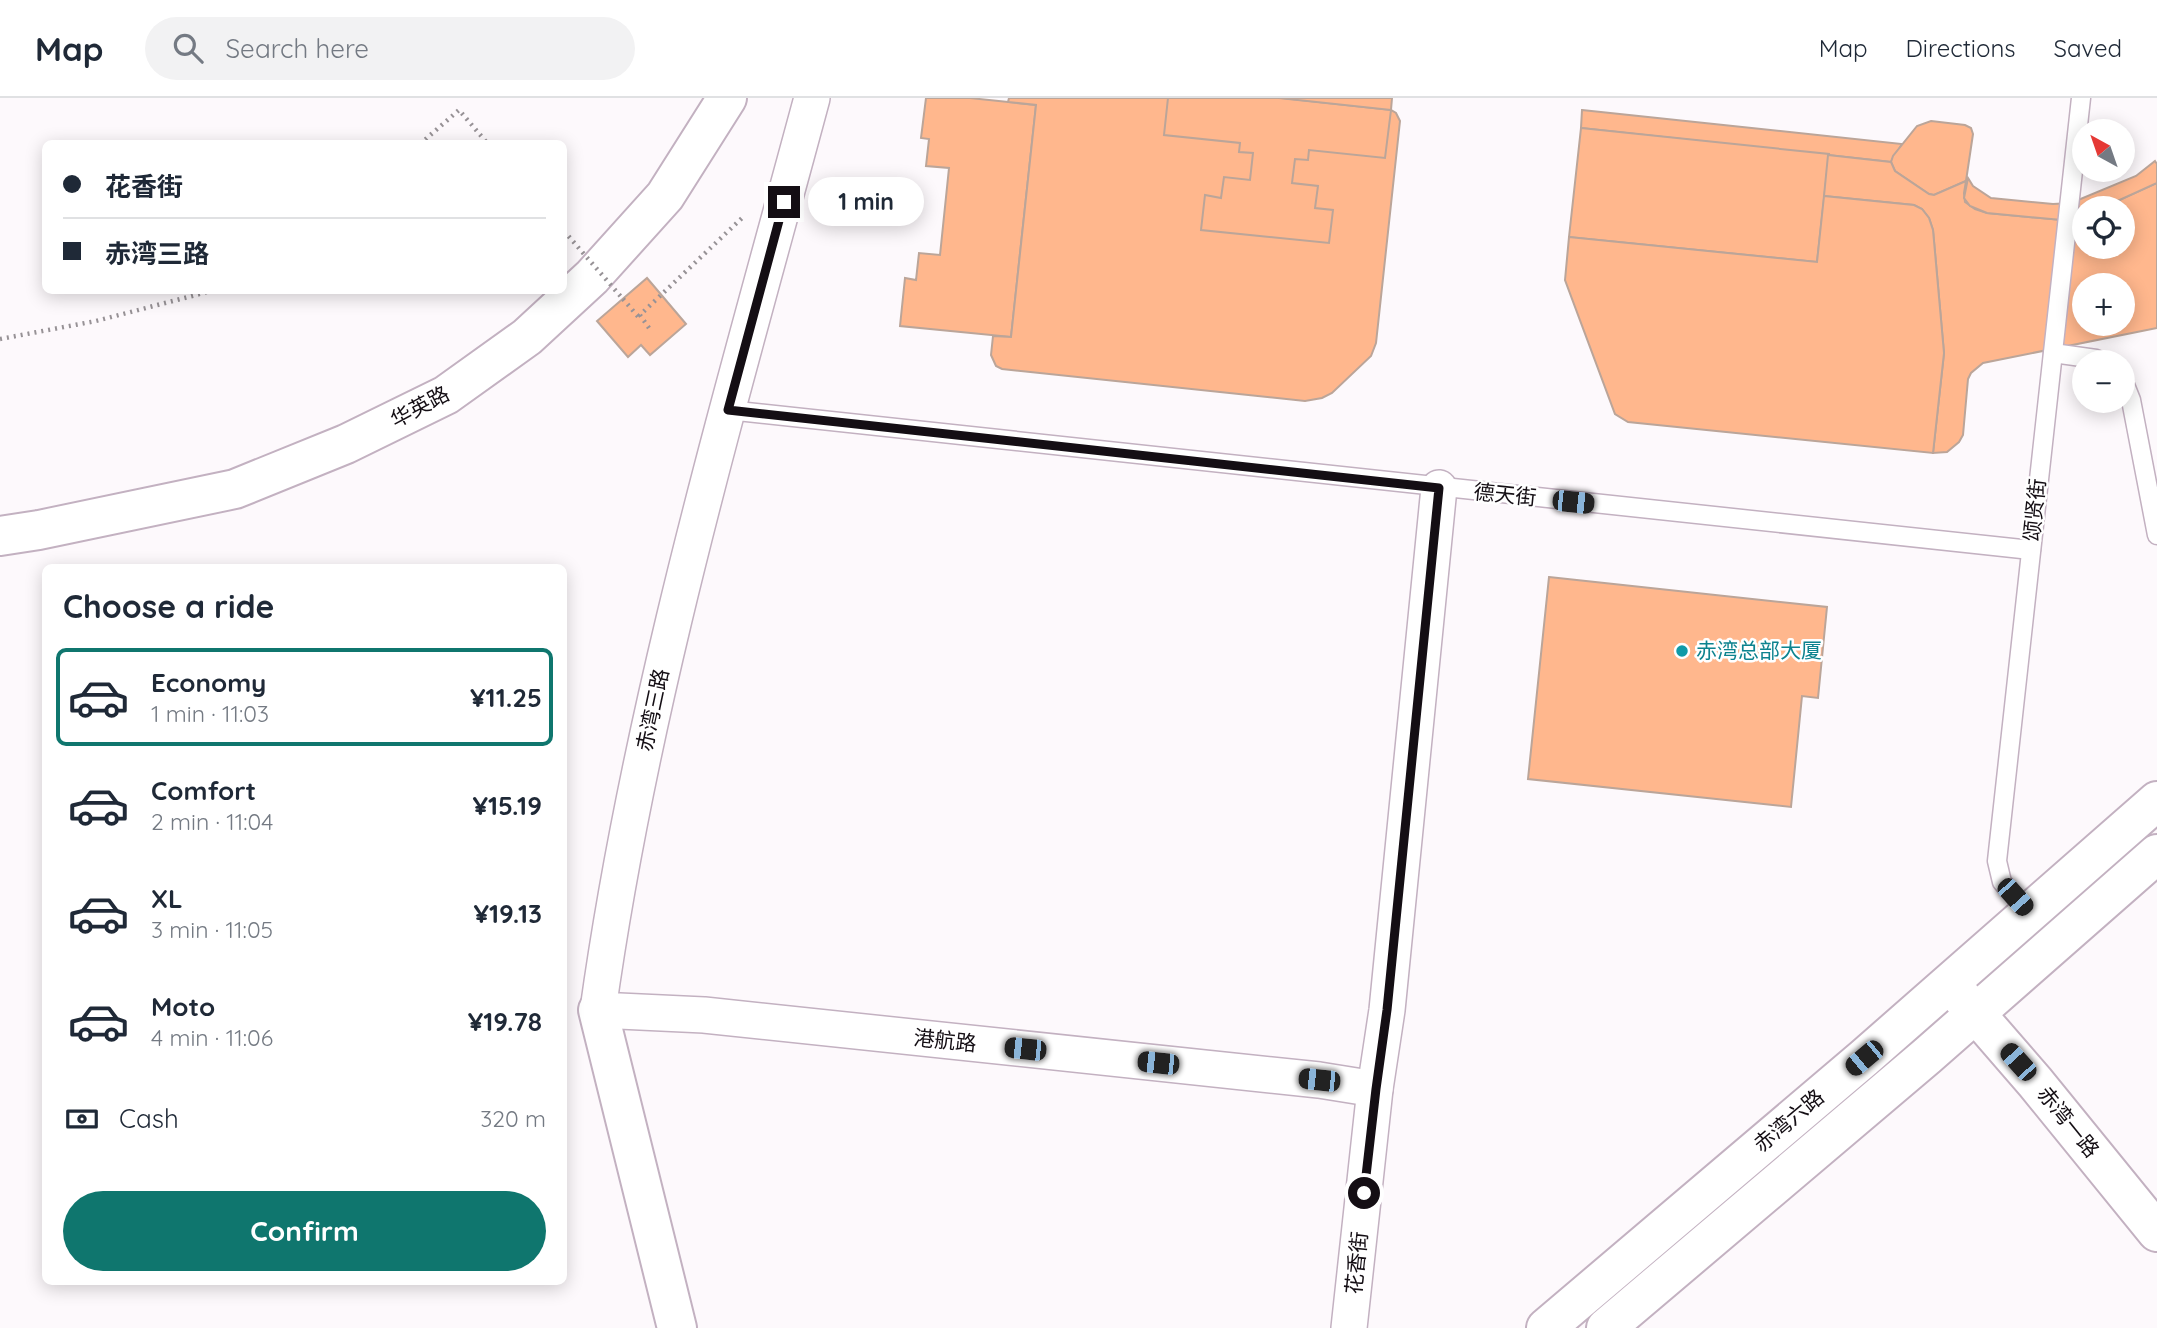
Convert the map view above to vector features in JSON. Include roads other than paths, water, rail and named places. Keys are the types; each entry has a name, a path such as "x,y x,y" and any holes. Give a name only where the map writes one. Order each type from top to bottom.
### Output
{"street":[{"name":"华英路","path":"0,536 235,489 346,444 446,395 527,337 592,277 664,196 727,98"},
{"name":"赤湾三路","path":"677,1328 598,1010 610,919 664,657 812,98"},
{"name":"花香街","path":"1349,1328 1387,1010 1439,488"},
{"name":"赤湾六路","path":"1546,1328 2157,802"},
{"name":"赤湾六路","path":"1606,1328 1927,1056 2157,854"},
{"name":"赤湾一路","path":"1949,983 2035,1082 2157,1232"},
{"name":"港航路","path":"598,1010 704,1015 1319,1080 1376,1089"}],"lane":[{"name":"颂贤街","path":"2029,912 2002,882 1997,861 2081,98"},
{"path":"2053,353 2072,356"},
{"name":"德天街","path":"728,410 2031,551"},
{"path":"2134,413 2157,535"}],"place":[{"name":"赤湾总部大厦","path":"1682,651"}]}
